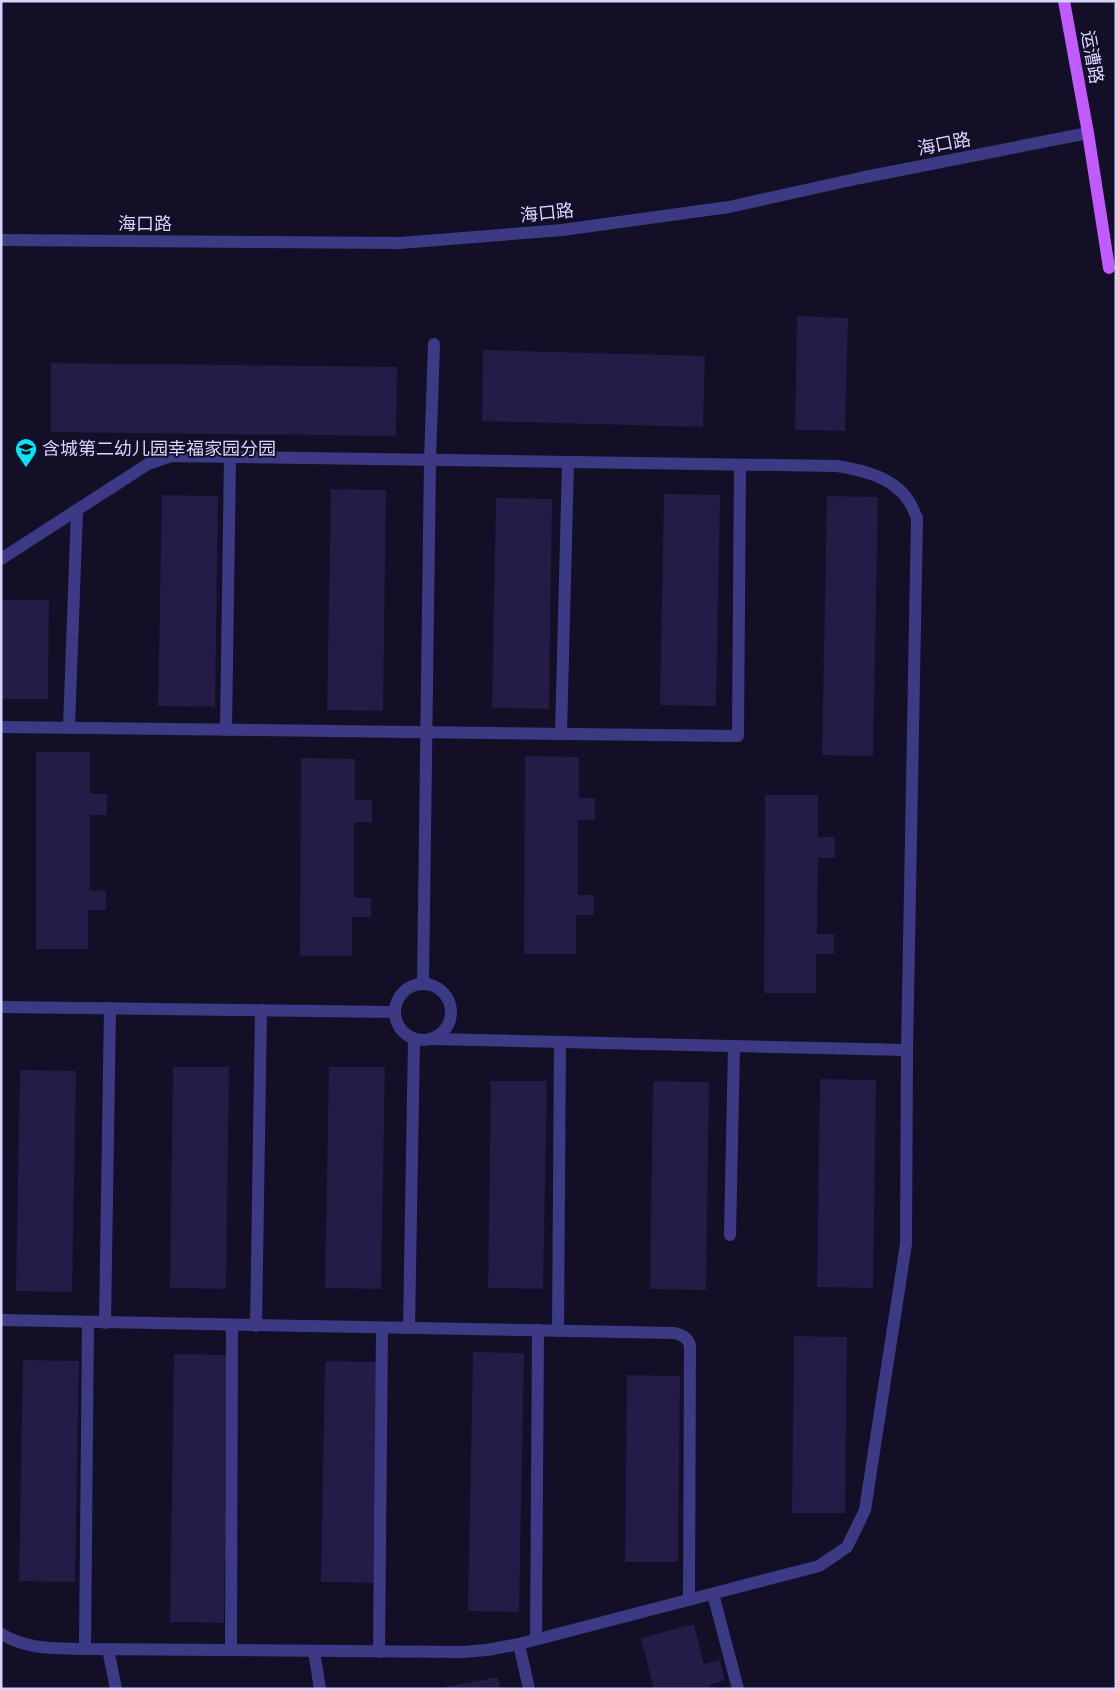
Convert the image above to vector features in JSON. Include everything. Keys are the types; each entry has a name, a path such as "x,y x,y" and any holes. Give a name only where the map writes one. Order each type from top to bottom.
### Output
{"main road":[{"name":"运漕路","path":"1064,1 1088,133 1109,268"}],"street":[{"name":"海口路","path":"1,240 400,243 562,230 729,207 860,178 1088,133"},
{"path":"423,983 430,460 434,344"},
{"path":"1,559 148,464 171,456 837,466 857,469 893,485 907,499 917,518 907,1050 906,1244 865,1510 847,1547 819,1566 536,1640 487,1650 463,1652 379,1652 85,1649 32,1647 1,1634"},
{"path":"226,730 230,457"},
{"path":"561,734 568,463"},
{"path":"1,726 738,736 740,465"},
{"path":"69,727 77,510"},
{"path":"423,983 440,989 446,995 451,1012 446,1029 440,1035 423,1041 406,1035 400,1029 395,1021 394,1012 395,1003 406,989 423,983"},
{"path":"1,1007 394,1012"},
{"path":"105,1323 110,1008"},
{"path":"256,1326 261,1010"},
{"path":"409,1328 414,1039"},
{"path":"431,1039 907,1050"},
{"path":"558,1331 560,1042"},
{"path":"730,1235 734,1046"},
{"path":"1,1320 674,1333 688,1340 690,1345 689,1600"},
{"path":"85,1649 88,1323"},
{"path":"232,1325 232,1650"},
{"path":"379,1652 382,1328"},
{"path":"536,1640 538,1330"},
{"path":"713,1594 738,1689"},
{"path":"519,1644 529,1689"},
{"path":"108,1649 116,1689"},
{"path":"314,1651 320,1689"}],"building":[{"path":"797,316 848,318 845,431 795,430"},
{"path":"483,350 705,356 703,427 482,421"},
{"path":"51,363 397,367 396,436 51,432"},
{"path":"331,489 386,490 383,711 327,710"},
{"path":"664,494 720,495 716,706 660,705"},
{"path":"162,495 218,496 215,707 158,706"},
{"path":"827,496 878,497 873,756 822,755"},
{"path":"496,498 552,499 549,709 492,708"},
{"path":"1,600 49,600 48,699 1,699"},
{"path":"36,752 90,752 90,794 107,794 107,815 90,815 90,890 106,891 106,910 88,910 88,949 36,949"},
{"path":"525,756 579,757 579,798 595,798 595,820 578,820 578,895 594,895 594,915 576,915 576,954 524,954"},
{"path":"301,758 355,759 355,800 372,800 372,822 354,822 354,898 371,898 371,917 352,917 352,956 300,956"},
{"path":"765,795 818,795 818,837 835,837 835,858 818,858 817,934 834,934 834,954 816,954 816,993 764,993"},
{"path":"173,1067 229,1067 226,1289 170,1288"},
{"path":"329,1067 385,1067 381,1289 325,1288"},
{"path":"20,1070 76,1071 72,1292 16,1291"},
{"path":"820,1079 876,1080 873,1288 817,1287"},
{"path":"491,1081 547,1081 543,1289 488,1288"},
{"path":"653,1081 709,1082 706,1290 650,1289"},
{"path":"794,1336 847,1337 845,1513 792,1513"},
{"path":"473,1352 524,1353 519,1612 468,1611"},
{"path":"174,1354 227,1355 224,1623 170,1622"},
{"path":"23,1360 79,1361 75,1582 19,1581"},
{"path":"325,1361 381,1362 377,1583 321,1582"},
{"path":"627,1375 680,1376 678,1562 625,1562"},
{"path":"694,1624 704,1664 720,1660 725,1680 709,1685 710,1689 654,1689 641,1638"},
{"path":"498,1677 500,1689 446,1689 445,1687"}],"place":[{"name":"含城第二幼儿园幸福家园分园","path":"26,468"}]}
